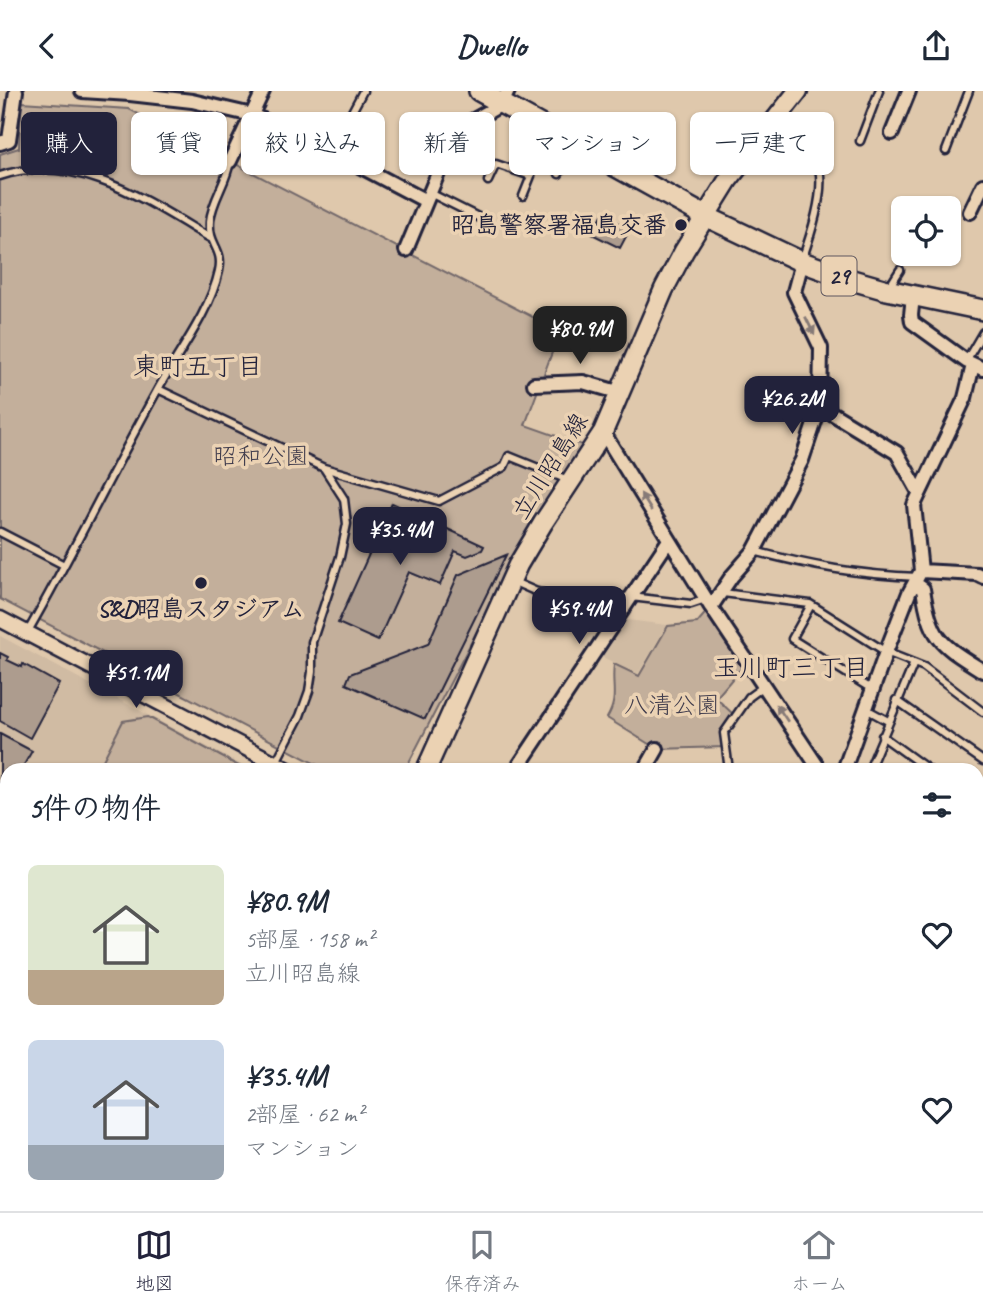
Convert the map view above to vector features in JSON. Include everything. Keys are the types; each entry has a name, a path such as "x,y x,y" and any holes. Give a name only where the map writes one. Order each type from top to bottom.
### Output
{"main road":[{"name":"29","path":"479,91 505,97 526,112"},
{"name":"立川昭島線","path":"782,112 798,91"},
{"name":"29","path":"631,175 705,216 802,262 852,281 983,310"},
{"name":"立川昭島線","path":"429,763 510,581 534,537 603,432 664,289 705,216 732,175"}],"street":[{"path":"0,143 9,140 16,91"},
{"path":"82,91 131,92 192,101 241,112"},
{"path":"253,112 263,91"},
{"path":"892,133 909,91"},
{"path":"406,250 456,130 505,97"},
{"path":"230,161 241,138"},
{"path":"382,175 428,197"},
{"path":"970,212 982,188"},
{"path":"708,603 723,593 732,576 754,551 802,460 820,405 821,348 794,292 802,262"},
{"path":"913,296 912,322 974,365 965,398 914,505 919,577 927,614 935,635 942,644 983,671"},
{"path":"534,384 583,382 621,393"},
{"path":"820,405 897,453 919,492"},
{"path":"603,432 708,603 815,763"},
{"path":"521,763 669,540"},
{"path":"919,577 981,573"},
{"path":"847,763 886,652 909,593 919,577"},
{"path":"0,619 273,763"},
{"path":"649,763 657,749"}],"lane":[{"path":"352,112 363,91"},
{"path":"860,141 879,91"},
{"path":"946,151 969,91"},
{"path":"210,238 213,206 230,161"},
{"path":"488,181 496,164 509,170"},
{"path":"0,176 39,167 80,173 138,196 210,238 221,256 216,281 195,327 158,389 27,633"},
{"path":"523,196 531,176 529,175"},
{"path":"802,262 821,182 820,175"},
{"path":"428,197 480,218"},
{"path":"887,290 900,270"},
{"path":"974,365 983,332"},
{"path":"158,389 324,468 439,501 503,467 509,456 570,481"},
{"path":"282,763 309,691 312,642 340,557 347,524 344,499 324,468"},
{"path":"0,532 64,565"},
{"path":"754,551 823,569 874,576 919,577"},
{"path":"510,581 537,592 557,596 631,597 691,604 708,603"},
{"path":"723,593 811,605 886,652 924,667 983,712"},
{"path":"811,605 792,639 873,690"},
{"path":"872,763 896,700 914,663"},
{"path":"728,763 724,733 749,697 764,686"},
{"path":"896,700 983,761"},
{"path":"866,709 888,721"},
{"path":"882,736 919,763"}],"shaded area":[{"path":"620,619 667,625 638,674 596,654"},
{"path":"0,636 238,763 0,763"}],"green space":[{"name":"昭和公園","path":"21,102 129,109 135,112 131,112 131,175 227,175 227,159 241,167 241,175 257,175 560,331 525,425 582,445 535,519 409,763 314,763 0,599 0,154 19,148"},
{"name":"八清公園","path":"708,610 744,665 716,698 734,715 724,733 725,747 657,749 607,718 614,698 614,664 639,676 668,626 697,623"},
{"path":"148,717 233,763 102,763 123,721"}],"building":[{"path":"602,215 630,229 620,248 592,234"},
{"path":"392,503 484,546 482,550 467,556 455,551 440,585 409,572 378,641 338,623"},
{"path":"506,555 425,719 346,684 350,674 428,644 458,575"},
{"path":"0,653 8,657 7,660 22,667 23,664 59,684 30,738 0,721"},
{"path":"0,734 32,751 25,763 0,763"}],"place":[{"name":"昭島警察署福島交番","path":"681,225"},
{"name":"S&D昭島スタジアム","path":"201,583"}],"district":[{"name":"東町五丁目","path":"198,366"},
{"name":"玉川町三丁目","path":"791,667"}]}
